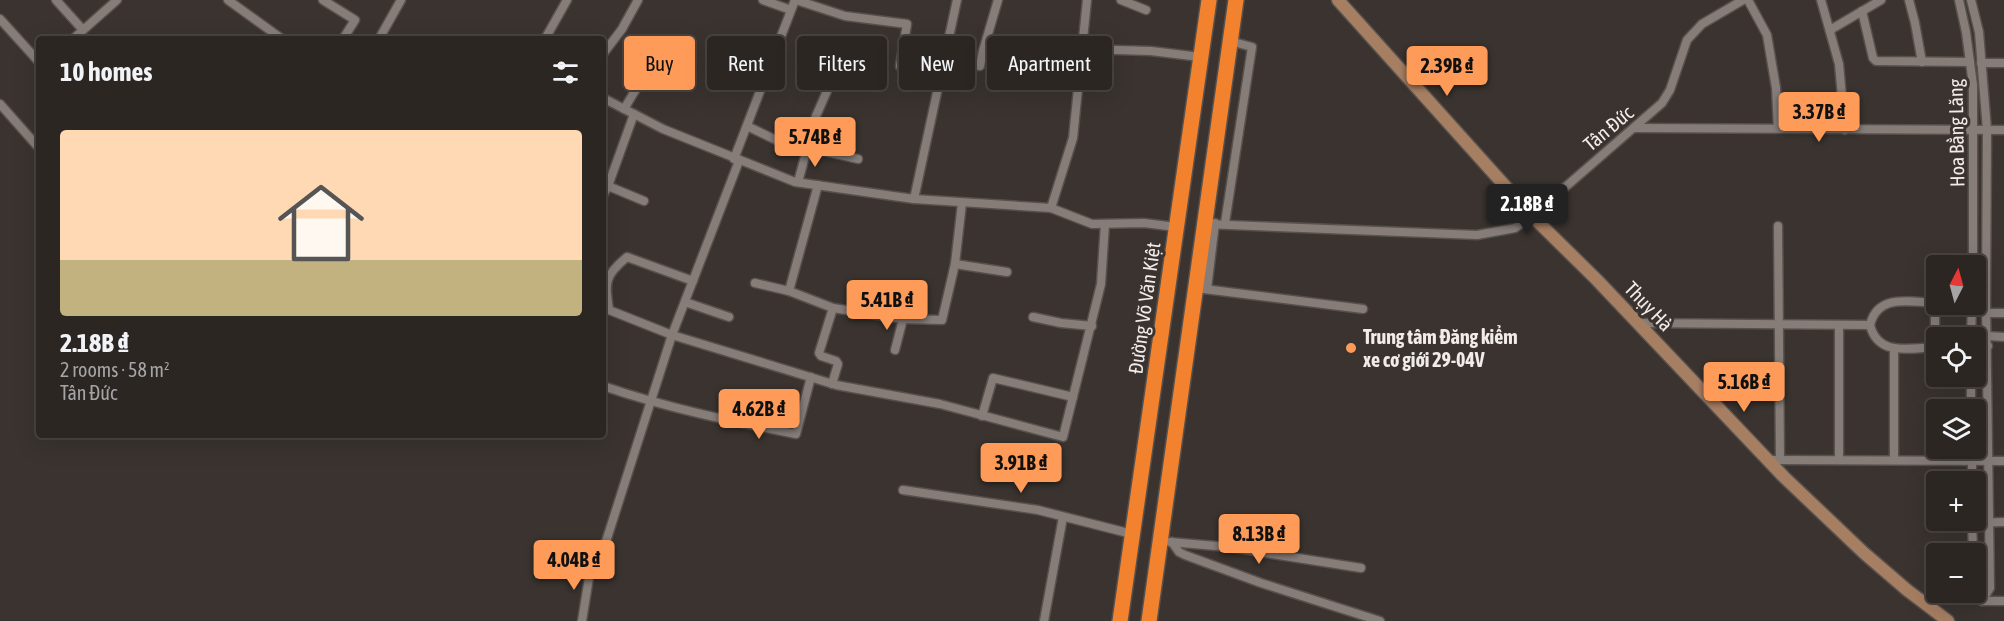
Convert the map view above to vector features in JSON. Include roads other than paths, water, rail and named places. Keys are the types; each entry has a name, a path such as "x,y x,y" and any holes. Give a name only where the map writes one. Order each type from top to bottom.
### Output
{"highway":[{"name":"Đường Võ Văn Kiệt","path":"1120,621 1209,0"},
{"path":"1149,621 1166,541 1210,223 1236,0"}],"street":[{"path":"56,0 83,30"},
{"path":"76,36 117,0"},
{"path":"228,0 278,36"},
{"path":"323,0 355,20 345,36"},
{"path":"381,36 401,0"},
{"path":"547,36 567,0"},
{"path":"606,50 622,29 638,0"},
{"path":"763,0 791,10"},
{"path":"582,621 591,565 602,554 672,335 795,0 845,16 907,24 905,36"},
{"path":"950,36 957,0"},
{"path":"975,65 980,66 982,51 998,0"},
{"path":"1083,36 1087,0"},
{"path":"1120,0 1146,10"},
{"name":"Tân Đức","path":"1210,223 1431,235 1477,235 1515,228 1532,216 1662,103 1670,90 1687,40 1695,31 1743,0"},
{"path":"1748,0 1767,35 1776,88 1778,128"},
{"path":"1821,0 1839,64 1845,130"},
{"path":"1830,30 1881,0"},
{"path":"1909,0 1922,62"},
{"name":"Hoa Bằng Lăng","path":"1959,0 1973,85 1973,255"},
{"name":"Hoa Bằng Lăng","path":"1971,0 1979,32 1986,130 1986,255"},
{"name":"Thụy Hà","path":"1344,2 1532,216 1864,553 1948,621"},
{"path":"1862,11 1873,58 1876,61 1970,62"},
{"path":"0,18 36,59"},
{"path":"1226,223 1251,46 1230,41"},
{"path":"1112,50 1151,51 1200,57"},
{"path":"1981,63 2004,63"},
{"path":"624,109 636,90"},
{"path":"798,182 816,116 828,90"},
{"path":"914,199 938,90"},
{"path":"1051,208 1073,138 1078,90"},
{"path":"606,100 663,129 737,160 798,182 914,199 1051,208 1092,224 1144,223 1176,227"},
{"path":"0,104 36,145"},
{"path":"606,190 634,114"},
{"path":"747,126 778,141 858,159"},
{"path":"1634,128 2004,130"},
{"path":"789,291 818,185"},
{"path":"608,186 644,201"},
{"path":"755,283 789,291 833,308 903,319 942,320 955,264 962,203"},
{"path":"693,281 627,257 615,267 606,284 609,310 672,335 832,384 940,404 1063,437 1101,284 1105,224"},
{"path":"1778,226 1774,460 2004,461"},
{"path":"955,264 1007,272"},
{"path":"1201,289 1363,309"},
{"path":"685,302 729,317"},
{"path":"1926,303 1891,302 1880,307 1873,315 1870,325 1873,337 1884,346 1926,347"},
{"name":"Hoa Bằng Lăng","path":"1986,303 1990,588 1986,595"},
{"path":"832,384 836,361 821,356 819,353 833,308"},
{"path":"1987,313 2004,313"},
{"path":"1033,317 1092,326"},
{"path":"895,350 903,319"},
{"path":"1639,323 1870,325"},
{"path":"1839,325 1839,460"},
{"path":"1988,341 2004,337"},
{"path":"1894,348 1894,460"},
{"path":"606,387 650,402 796,434 811,377"},
{"path":"982,416 993,378 1073,397"},
{"path":"1972,460 1972,471"},
{"path":"903,490 1038,510 1132,534"},
{"path":"1044,621 1063,517"},
{"path":"1988,522 2004,522"},
{"path":"1166,541 1228,547 1361,568"},
{"path":"1166,541 1185,555 1261,583 1380,621"},
{"path":"1986,602 2004,601"}],"place":[{"name":"Trung tâm Đăng kiểm xe cơ giới 29-04V","path":"1351,348"}]}
